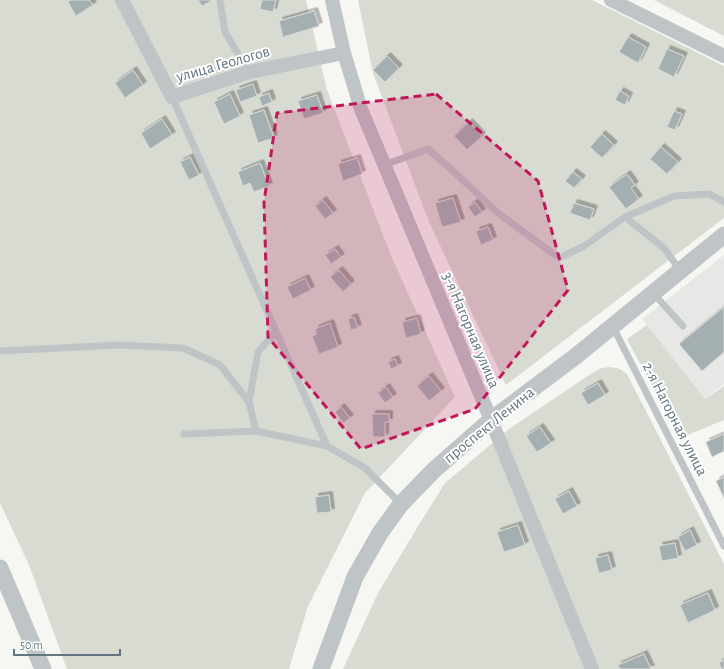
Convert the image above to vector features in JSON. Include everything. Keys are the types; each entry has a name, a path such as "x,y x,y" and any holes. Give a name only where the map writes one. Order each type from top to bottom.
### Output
{"street":[{"name":"улица Геологов","path":"122,0 172,97 249,72 344,53"},
{"name":"3-я Нагорная улица","path":"332,0 344,53 361,109 491,420 592,669"},
{"path":"611,0 724,56"},
{"name":"проспект Ленина","path":"321,669 355,577 380,533 401,504 434,470 491,420 612,326 724,235"},
{"path":"0,568 43,669"}],"lane":[{"path":"220,0 225,32 249,72"},
{"path":"172,97 327,446"},
{"path":"384,165 428,149 498,213 559,258 584,246 625,217 674,196 709,194 724,202"},
{"path":"625,217 664,248 680,270"},
{"path":"653,293 683,326"},
{"name":"2-я Нагорная улица","path":"612,326 724,546"},
{"path":"256,431 249,402 258,352 276,331"},
{"path":"0,351 119,345 183,348 220,365 249,402"},
{"path":"184,434 256,431 327,446 365,468 401,504"}],"highlighted area":[{"path":"436,94 538,181 568,290 475,409 361,449 268,337 264,202 277,113"}],"shaded area":[{"path":"0,0 306,0 327,90 392,258 455,397 365,493 308,606 289,669 67,669 29,565 0,503"},
{"path":"358,0 592,0 724,66 724,218 506,385 429,222 373,73"},
{"path":"654,0 724,0 724,36"},
{"path":"724,255 724,384 705,399 642,319"},
{"path":"647,325 705,399 724,386 724,420 680,438 627,339"},
{"path":"611,367 620,369 627,374 724,564 724,669 343,669 378,593 445,483 509,429 592,373 602,368"}],"building":[{"path":"71,0 89,0 93,5 76,16 68,2"},
{"path":"198,0 210,0 211,1 202,6"},
{"path":"262,0 276,0 273,12 260,9"},
{"path":"314,11 319,26 283,37 279,21"},
{"path":"628,37 646,47 638,63 619,52"},
{"path":"667,49 684,56 674,77 658,69"},
{"path":"387,56 399,68 385,82 373,70"},
{"path":"133,70 143,85 125,98 115,83"},
{"path":"253,84 257,96 240,102 236,90"},
{"path":"620,91 629,96 625,105 615,100"},
{"path":"269,93 272,102 262,106 259,97"},
{"path":"230,94 240,116 224,124 214,102"},
{"path":"317,95 323,113 304,119 298,101"},
{"path":"264,110 274,138 258,143 249,115"},
{"path":"674,111 682,114 675,130 667,127"},
{"path":"162,119 172,135 150,149 141,133"},
{"path":"469,122 482,136 467,150 454,136"},
{"path":"602,134 614,145 602,158 590,147"},
{"path":"661,147 678,162 667,174 650,159"},
{"path":"190,157 199,175 189,180 180,162"},
{"path":"357,158 362,174 343,181 338,164"},
{"path":"260,163 269,186 254,192 250,183 243,186 238,172"},
{"path":"573,172 582,179 574,188 565,181"},
{"path":"627,174 635,185 631,188 639,199 626,209 609,187"},
{"path":"453,198 461,222 442,227 435,203"},
{"path":"323,200 333,213 325,219 315,206"},
{"path":"475,202 482,212 475,217 468,207"},
{"path":"574,203 594,209 590,220 570,213"},
{"path":"488,227 493,240 481,245 476,231"},
{"path":"335,249 341,257 331,264 325,255"},
{"path":"339,270 351,284 343,292 330,277"},
{"path":"305,278 311,290 293,299 287,287"},
{"path":"724,307 724,352 702,371 679,344"},
{"path":"354,317 358,328 351,330 348,319"},
{"path":"417,318 421,334 406,338 402,322"},
{"path":"330,323 338,347 319,354 312,336 317,334 315,329"},
{"path":"395,359 398,366 391,369 388,362"},
{"path":"429,376 441,391 429,401 417,386"},
{"path":"598,383 605,395 588,405 581,393"},
{"path":"386,387 393,397 385,403 378,393"},
{"path":"341,407 350,418 343,423 335,412"},
{"path":"372,414 389,414 389,422 385,422 385,437 373,437"},
{"path":"540,427 551,443 537,452 526,436"},
{"path":"724,434 724,451 712,457 706,442"},
{"path":"724,477 724,498 716,481"},
{"path":"569,491 577,506 563,514 555,499"},
{"path":"329,495 331,512 317,513 315,497"},
{"path":"518,525 525,545 504,552 497,532"},
{"path":"690,530 697,545 685,551 678,537"},
{"path":"675,543 678,558 662,561 659,546"},
{"path":"608,555 612,570 599,573 595,558"},
{"path":"708,593 715,610 688,623 680,605"},
{"path":"644,654 651,669 620,669 618,665"},
{"path":"724,660 724,669 722,669 719,663"}]}
